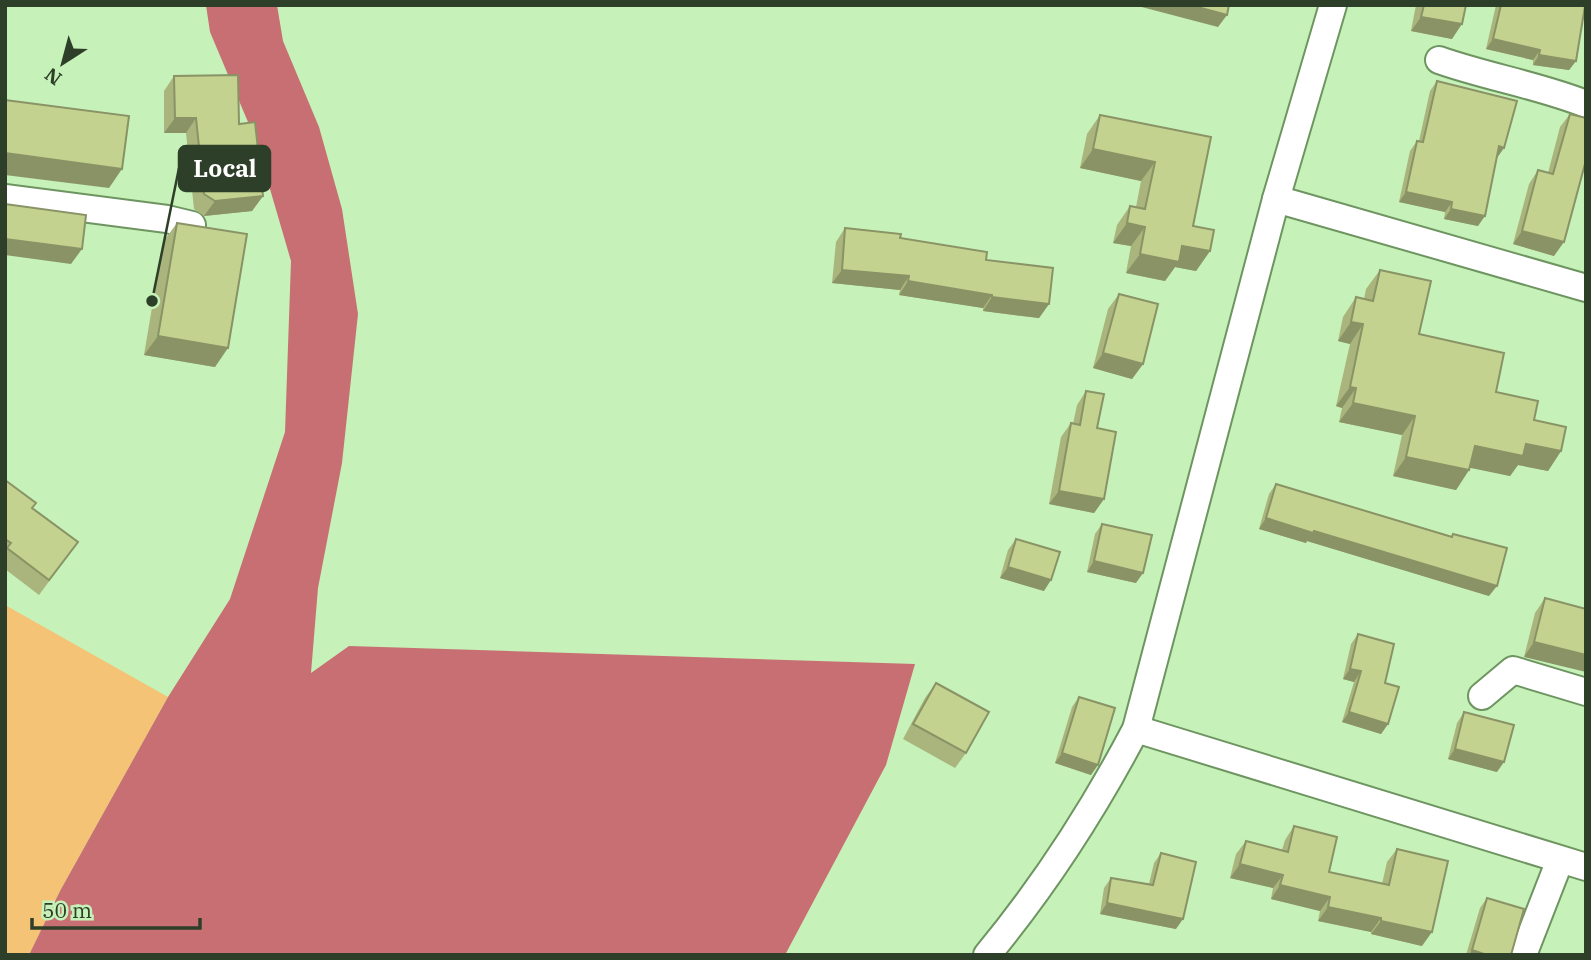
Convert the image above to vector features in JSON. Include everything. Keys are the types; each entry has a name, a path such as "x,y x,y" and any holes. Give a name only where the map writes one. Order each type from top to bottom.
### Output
{"street":[{"path":"987,955 1023,911 1102,793 1136,729 1276,199 1333,5"},
{"path":"1439,60 1467,70 1554,92 1586,104"},
{"path":"5,198 167,219 192,225"},
{"path":"1276,199 1586,288"},
{"path":"1482,696 1513,670 1586,692"},
{"path":"1136,729 1573,864 1523,955"}],"shaded area":[{"path":"206,5 277,5 283,41 319,127 342,209 358,314 342,463 318,588 311,673 349,646 915,664 886,765 785,955 29,955 60,891 168,697 230,599 285,432 291,261 256,141 210,32"},
{"path":"5,605 168,697 60,891 29,955 5,955"}],"building":[{"path":"1190,5 1229,5 1227,15"},
{"path":"1424,5 1466,5 1462,24 1421,17"},
{"path":"1501,5 1585,6 1576,61 1539,55 1540,50 1493,39"},
{"path":"238,75 239,124 255,122 263,196 215,201 204,194 196,118 175,118 174,76"},
{"path":"1437,81 1517,101 1504,148 1499,146 1485,216 1451,209 1452,202 1406,192 1417,141 1423,142"},
{"path":"5,100 129,116 122,169 5,153"},
{"path":"1570,114 1586,118 1586,160 1564,242 1522,231 1538,170 1553,174"},
{"path":"1100,115 1211,137 1193,226 1214,230 1210,251 1182,246 1179,262 1140,254 1145,227 1127,223 1130,206 1145,209 1155,162 1093,149"},
{"path":"5,204 86,215 82,249 5,239"},
{"path":"177,223 247,234 228,348 158,336"},
{"path":"845,228 901,234 900,238 987,252 986,260 1053,268 1049,304 992,297 908,281 909,276 842,270"},
{"path":"1380,270 1431,281 1419,334 1504,353 1496,392 1538,401 1534,420 1566,427 1561,451 1526,444 1523,456 1475,446 1469,470 1406,457 1415,416 1353,403 1356,388 1350,387 1363,324 1351,322 1356,297 1373,301"},
{"path":"1119,294 1158,304 1143,364 1103,353"},
{"path":"1086,391 1104,394 1097,428 1116,432 1104,499 1059,491 1071,423 1080,425"},
{"path":"5,480 36,503 32,508 78,542 49,580 7,548 11,543 5,539"},
{"path":"1276,484 1452,537 1453,534 1507,548 1497,586 1266,518"},
{"path":"1102,524 1152,535 1143,573 1094,561"},
{"path":"1016,539 1060,552 1051,580 1008,567"},
{"path":"1545,598 1586,609 1586,655 1534,642"},
{"path":"1358,634 1394,644 1385,683 1399,687 1388,724 1349,712 1361,671 1350,669"},
{"path":"936,683 989,712 966,753 913,724"},
{"path":"1079,697 1115,708 1098,765 1062,753"},
{"path":"1464,712 1514,725 1504,762 1455,749"},
{"path":"1294,826 1337,837 1329,872 1389,885 1397,849 1448,861 1432,932 1328,907 1330,897 1280,885 1283,875 1240,864 1246,841 1288,852"},
{"path":"1161,853 1196,862 1183,919 1107,903 1111,878 1153,885"},
{"path":"1487,898 1524,909 1511,955 1487,955 1472,950"}],"place":[{"name":"Local","path":"152,301"}]}
